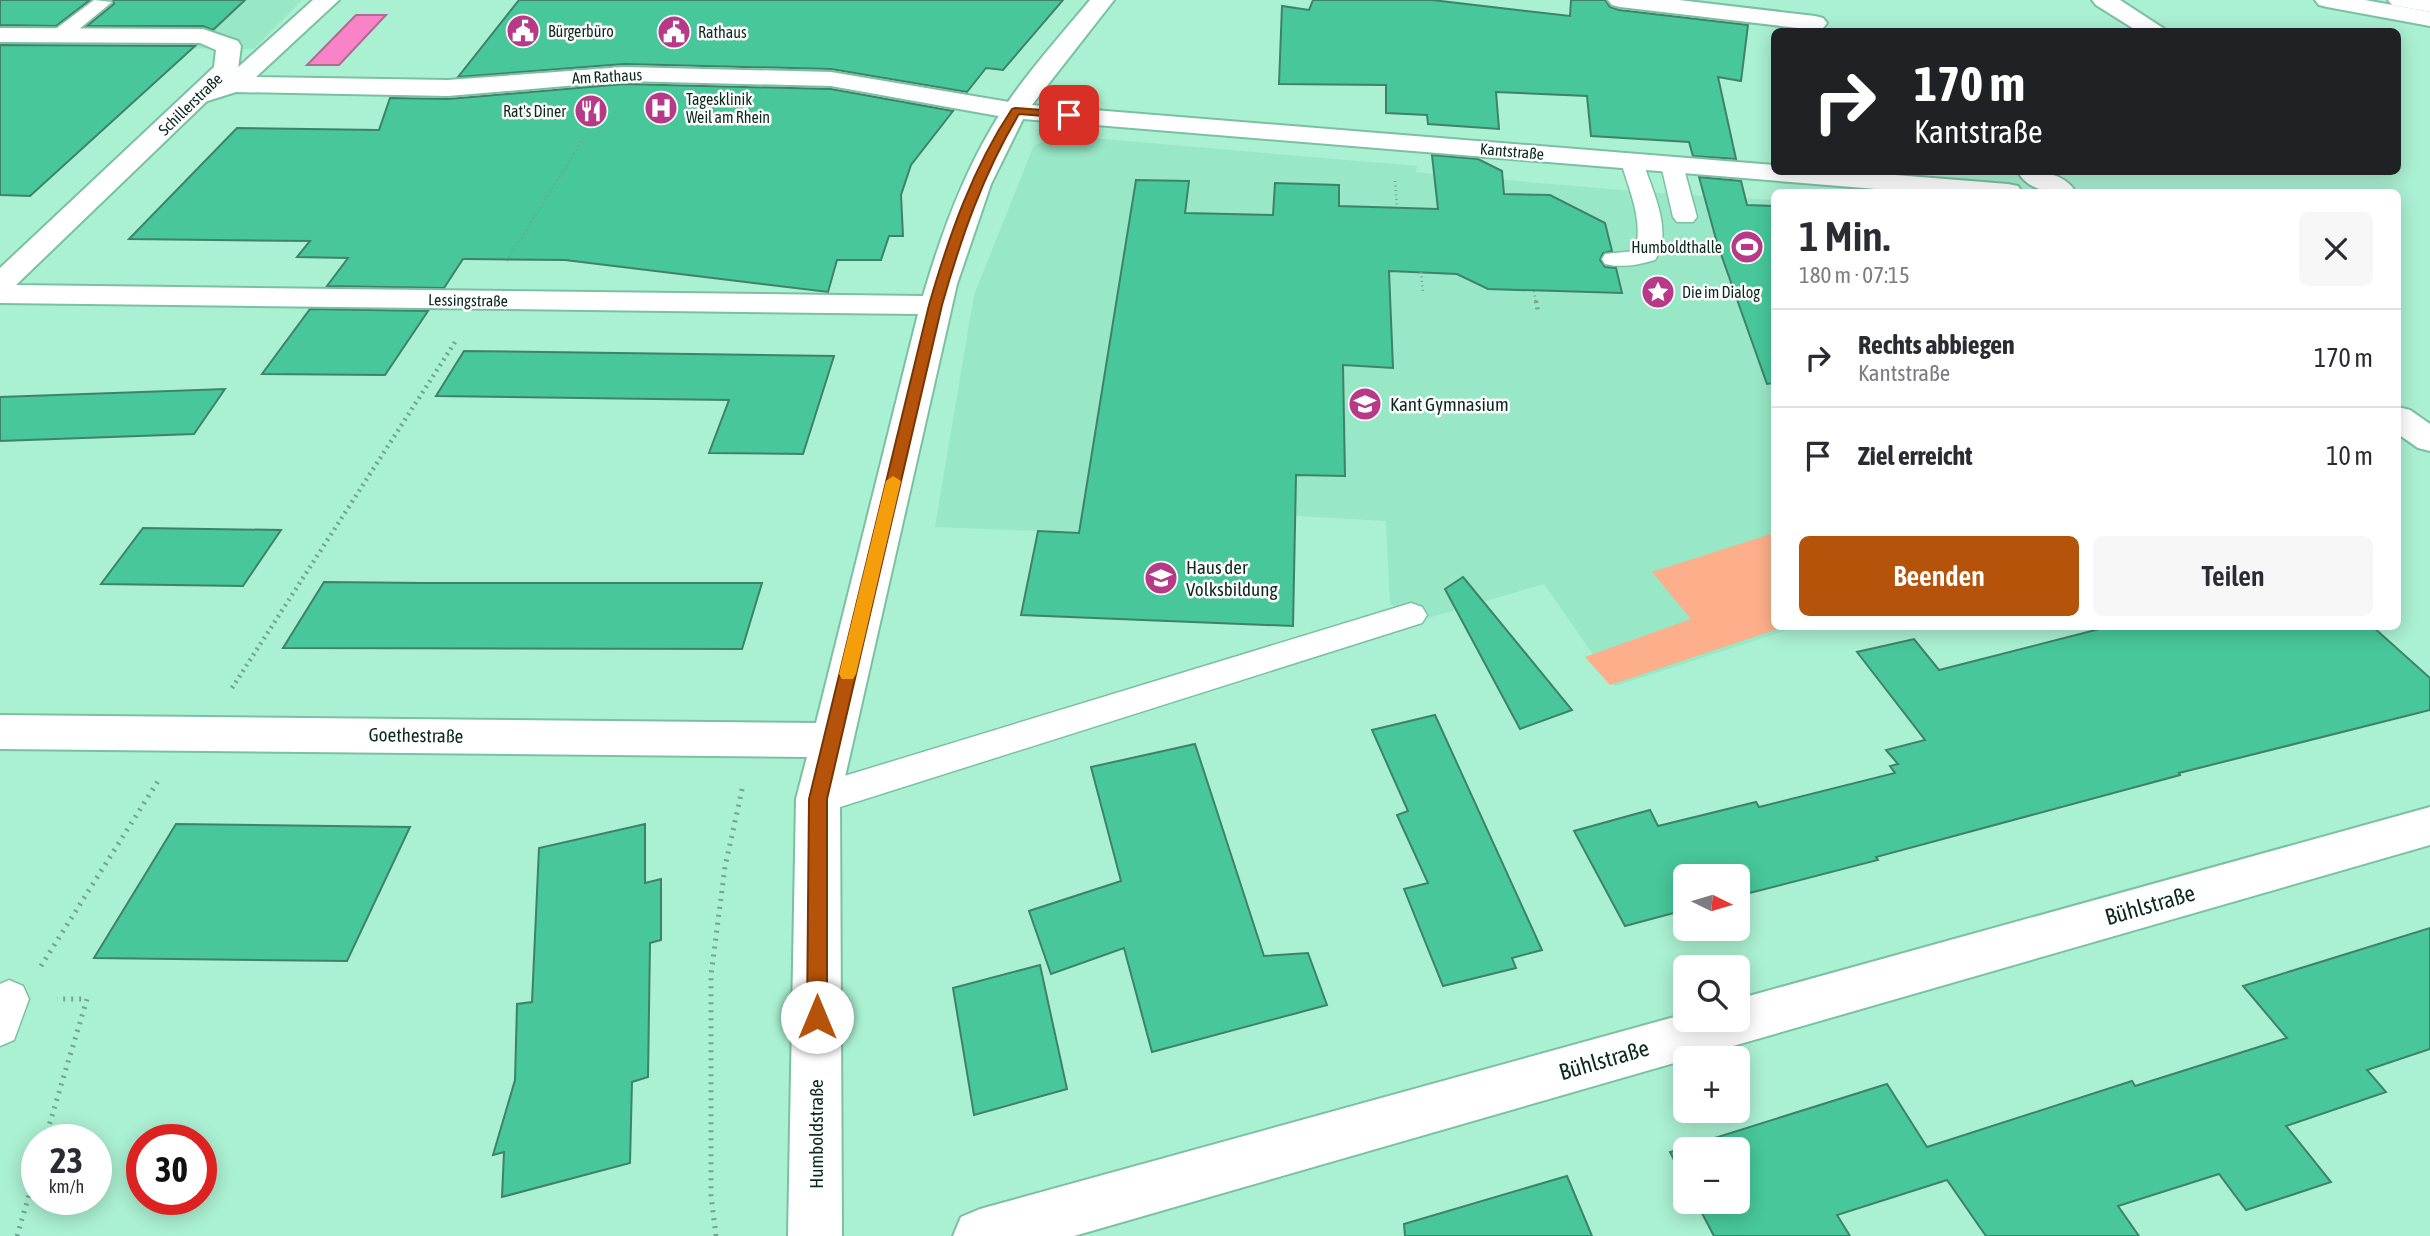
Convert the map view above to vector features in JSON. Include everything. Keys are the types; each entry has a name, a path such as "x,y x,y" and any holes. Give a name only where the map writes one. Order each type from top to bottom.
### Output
{"street":[{"path":"234,84 327,0"},
{"name":"Humboldstraße","path":"816,1236 818,799 936,305 954,241 976,183 993,147 1015,111 1102,0"},
{"path":"1620,0 1818,18"},
{"path":"2104,0 2150,28"},
{"path":"2327,0 2430,19"},
{"path":"2400,0 2430,5"},
{"name":"Schillerstraße","path":"0,35 203,36 229,46 226,69 0,284"},
{"name":"Am Rathaus","path":"198,96 234,84 448,88 624,74 831,79 1015,111"},
{"name":"Kantstraße","path":"1015,111 1771,173"},
{"name":"Kantstraße","path":"1796,175 1971,189"},
{"path":"2036,175 2057,189"},
{"name":"Lessingstraße","path":"0,295 936,305"},
{"path":"2401,420 2430,440"},
{"name":"Goethestraße","path":"0,732 832,740"},
{"name":"Bühlstraße","path":"980,1236 2430,826"}],"lane":[{"path":"60,35 103,2"},
{"path":"1614,259 1632,259 1646,255 1651,242 1649,222 1632,162"},
{"path":"1672,165 1685,217"},
{"path":"818,799 1411,615"}],"path":[{"path":"10,1008 483,300 585,136"},
{"path":"1396,193 1397,208"},
{"path":"1421,272 1423,293"},
{"path":"1534,291 1538,311"},
{"path":"716,1236 711,1196 711,975 726,867 753,738"},
{"path":"10,1008 87,999 50,1124"},
{"path":"16,1236 22,1215"}],"shaded area":[{"path":"0,0 302,0 254,49 40,47 0,78"},
{"path":"356,15 386,15 339,65 307,65"},
{"name":"Kant Gymnasium","path":"1067,136 1417,166 1416,172 1434,174 1771,200 1771,630 1788,630 1615,686 1544,584 1421,620 1390,604 1386,521 1263,514 1262,540 935,527 974,295 1034,145"},
{"path":"1771,534 1771,630 1775,630 1610,685 1585,657 1691,619 1652,572"}],"building":[{"path":"0,0 90,0 56,26 0,25"},
{"path":"113,0 245,0 213,30 203,26 87,26 114,4"},
{"path":"519,0 1063,0 1003,70 986,68 967,92 831,69 624,64 458,77"},
{"path":"1313,0 1432,0 1570,16 1571,0 1605,0 1610,7 1619,10 1748,25 1741,81 1718,77 1736,159 1693,156 1689,142 1591,136 1587,96 1496,92 1499,129 1428,124 1427,115 1386,113 1386,85 1279,84 1282,6 1309,10"},
{"path":"0,45 195,46 30,196 0,195"},
{"path":"624,84 831,89 953,111 911,165 901,195 903,236 889,236 881,260 837,260 828,292 565,260 463,259 444,288 327,286 348,258 297,257 310,241 129,239 237,128 379,130 390,98 448,99"},
{"path":"1432,155 1478,159 1502,171 1504,194 1550,195 1605,223 1612,251 1603,253 1600,260 1605,267 1616,268 1622,293 1488,289 1457,274 1389,271 1393,368 1343,365 1345,476 1296,475 1293,626 1021,615 1038,531 1079,533 1136,180 1189,181 1185,213 1273,215 1275,183 1339,185 1339,206 1438,209"},
{"path":"1699,177 1741,181 1747,205 1771,206 1771,383 1767,384 1717,243"},
{"path":"310,309 428,311 385,375 262,374"},
{"path":"464,351 834,356 803,454 709,453 729,400 436,396"},
{"path":"225,389 194,434 0,441 0,397"},
{"path":"143,528 281,530 243,586 101,584"},
{"path":"1463,577 1572,710 1520,729 1445,589"},
{"path":"324,582 762,583 742,649 283,648"},
{"path":"2095,630 2376,630 2430,678 2430,710 2179,773 2180,775 1876,857 1878,860 1750,893 1750,864 1673,864 1673,913 1625,926 1574,831 1650,810 1658,826 1756,802 1759,807 1895,773 1890,766 1898,764 1886,750 1925,740 1857,652 1914,639 1939,670"},
{"path":"1435,715 1542,950 1512,958 1516,968 1443,986 1404,889 1428,883 1397,815 1408,811 1372,730"},
{"path":"1195,744 1264,956 1308,953 1327,1005 1152,1052 1124,948 1051,974 1029,911 1121,881 1091,767"},
{"path":"176,824 410,827 347,961 94,958"},
{"path":"645,824 645,883 661,879 661,940 650,943 648,1077 632,1082 630,1163 502,1197 504,1152 493,1155 515,1080 517,1004 532,1002 539,848"},
{"path":"2430,928 2430,1049 2367,1070 2386,1092 2286,1126 2331,1182 2246,1210 2219,1174 2118,1206 2139,1236 1986,1236 1947,1180 1837,1215 1850,1236 1714,1236 1702,1214 1750,1214 1750,1137 1718,1137 1887,1084 1927,1147 2132,1081 2135,1086 2287,1038 2243,986"},
{"path":"1040,965 1067,1089 974,1115 953,988"},
{"path":"1567,1176 1592,1236 1405,1236 1404,1224"}],"slow traffic":[{"path":"847,674 893,481"}],"place":[{"name":"Bürgerbüro","path":"523,31"},
{"name":"Rathaus","path":"674,32"},
{"name":"Tagesklinik Weil am Rhein","path":"661,108"},
{"name":"Rat's Diner","path":"591,111"},
{"name":"Humboldthalle","path":"1747,247"},
{"name":"Die im Dialog","path":"1658,292"},
{"name":"Kant Gymnasium","path":"1365,404"},
{"name":"Haus der Volksbildung","path":"1161,578"}],"route":[{"path":"817,1017 818,799 936,305 954,241 976,183 993,147 1015,111 1069,115"}]}
